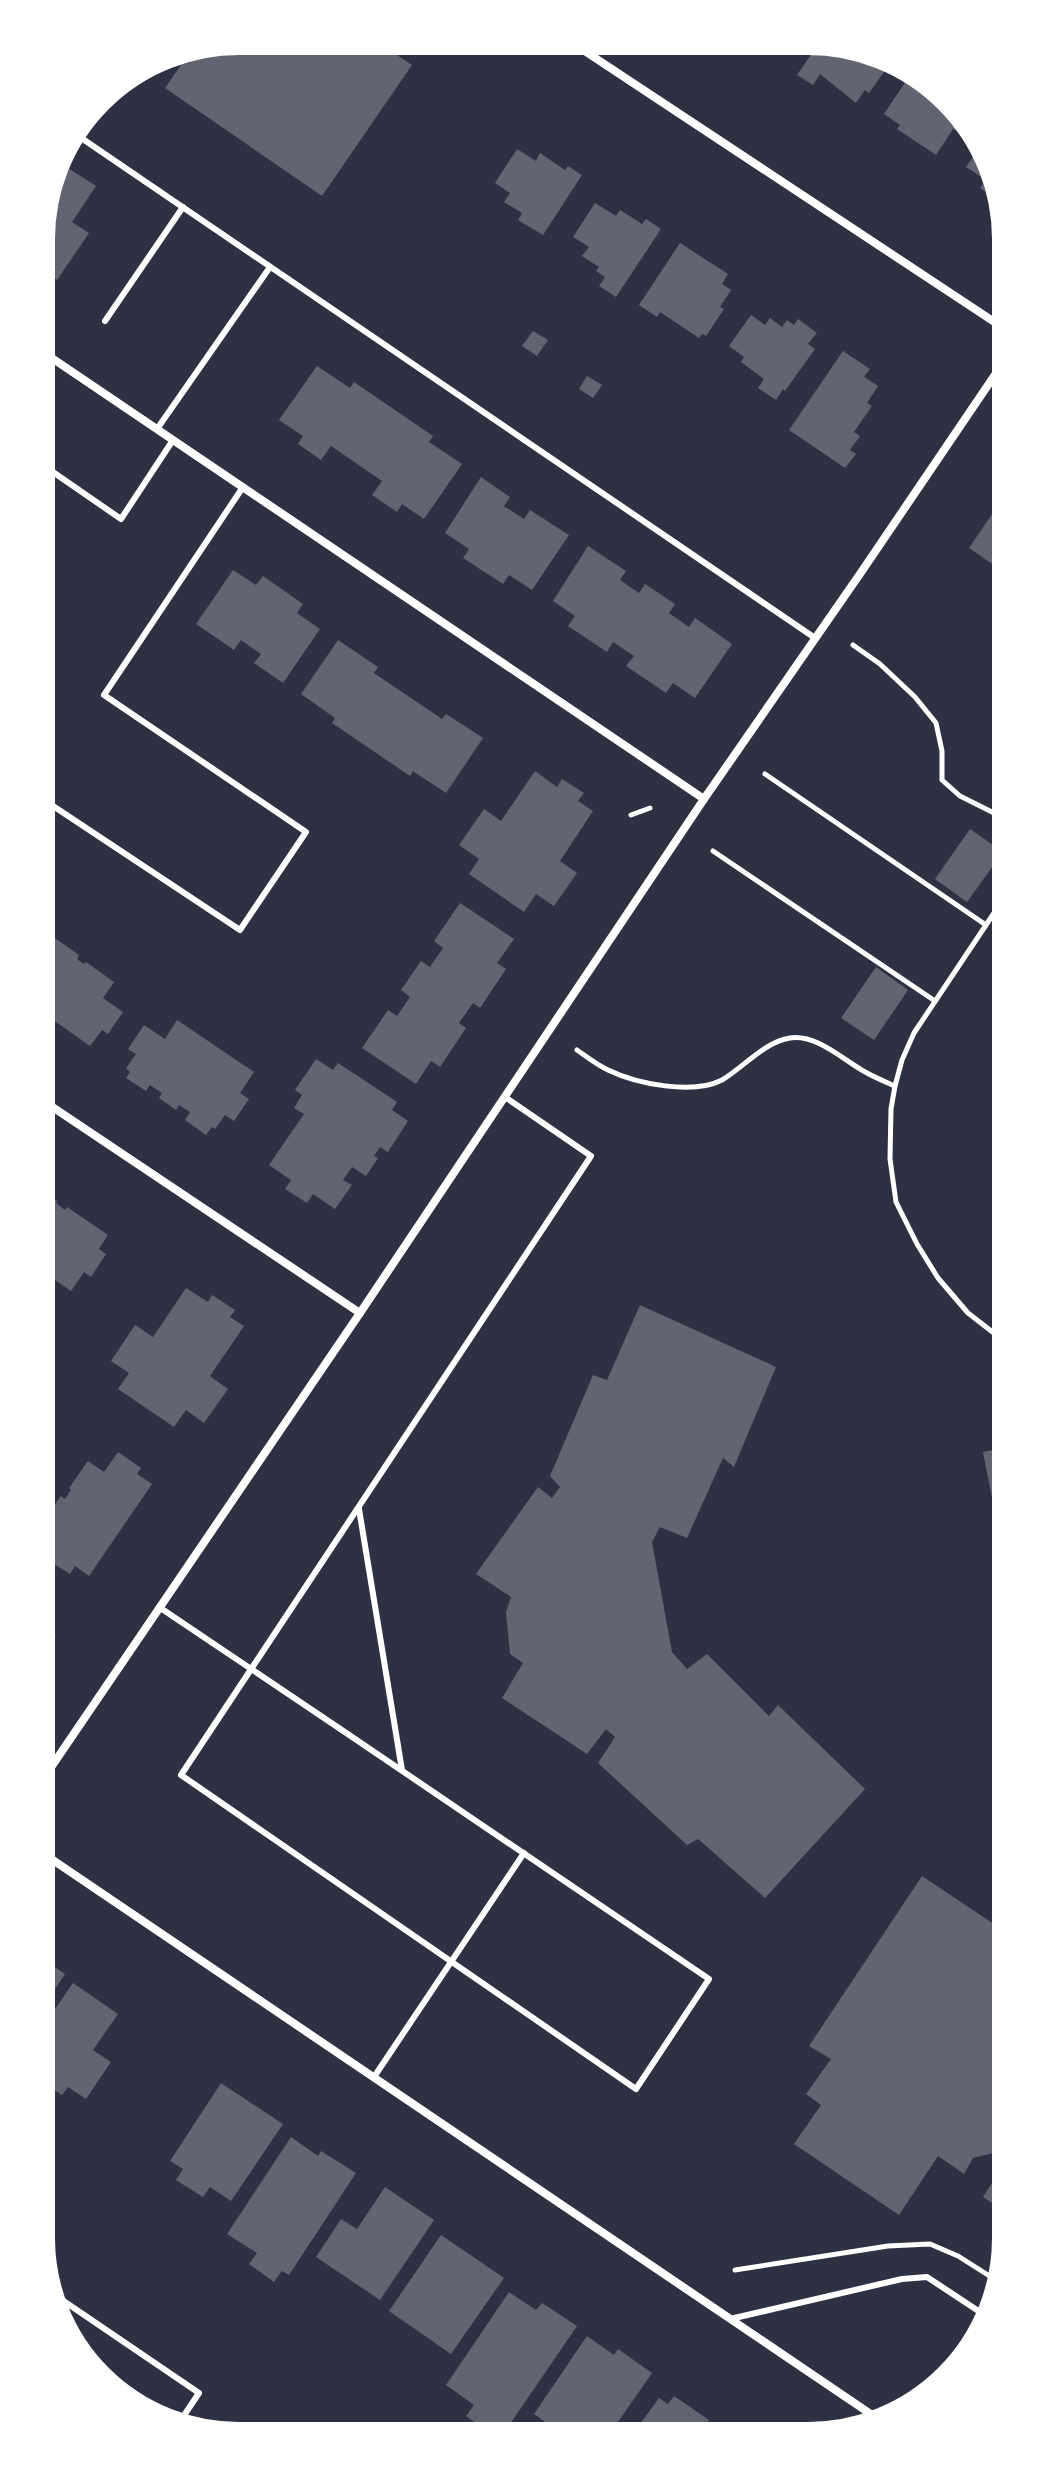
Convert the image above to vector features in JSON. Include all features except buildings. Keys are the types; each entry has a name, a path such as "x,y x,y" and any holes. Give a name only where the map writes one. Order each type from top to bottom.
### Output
{"street":[{"path":"583,50 997,324"},
{"path":"50,357 704,799"},
{"path":"50,1769 704,799 997,372"},
{"path":"50,1105 360,1313"},
{"path":"50,1858 872,2415"}],"lane":[{"path":"80,137 815,638"},
{"path":"105,321 183,207"},
{"path":"157,429 270,267"},
{"path":"50,470 121,519 173,440"},
{"path":"50,804 240,930 306,832 104,695 243,487"},
{"path":"159,1607 253,1670 403,1771 709,1979 636,2089 181,1775 253,1670 591,1156 505,1097"},
{"path":"359,1509 403,1771"},
{"path":"374,2077 524,1853"},
{"path":"730,2319 902,2279 927,2277 981,2313"},
{"path":"60,2299 199,2393 182,2418"}],"path":[{"path":"853,645 880,664 915,697 936,723 942,751 942,780 960,796 997,814"},
{"path":"765,774 986,925"},
{"path":"631,815 650,808"},
{"path":"713,851 935,1001"},
{"path":"997,908 914,1033 902,1060 891,1109 890,1159 896,1202 917,1244 938,1278 968,1313 997,1335"},
{"path":"577,1050 607,1070 643,1082 691,1088 720,1081 770,1046 791,1038 814,1042 895,1086"},
{"path":"735,2270 888,2246 930,2244 958,2256 992,2278"}]}
